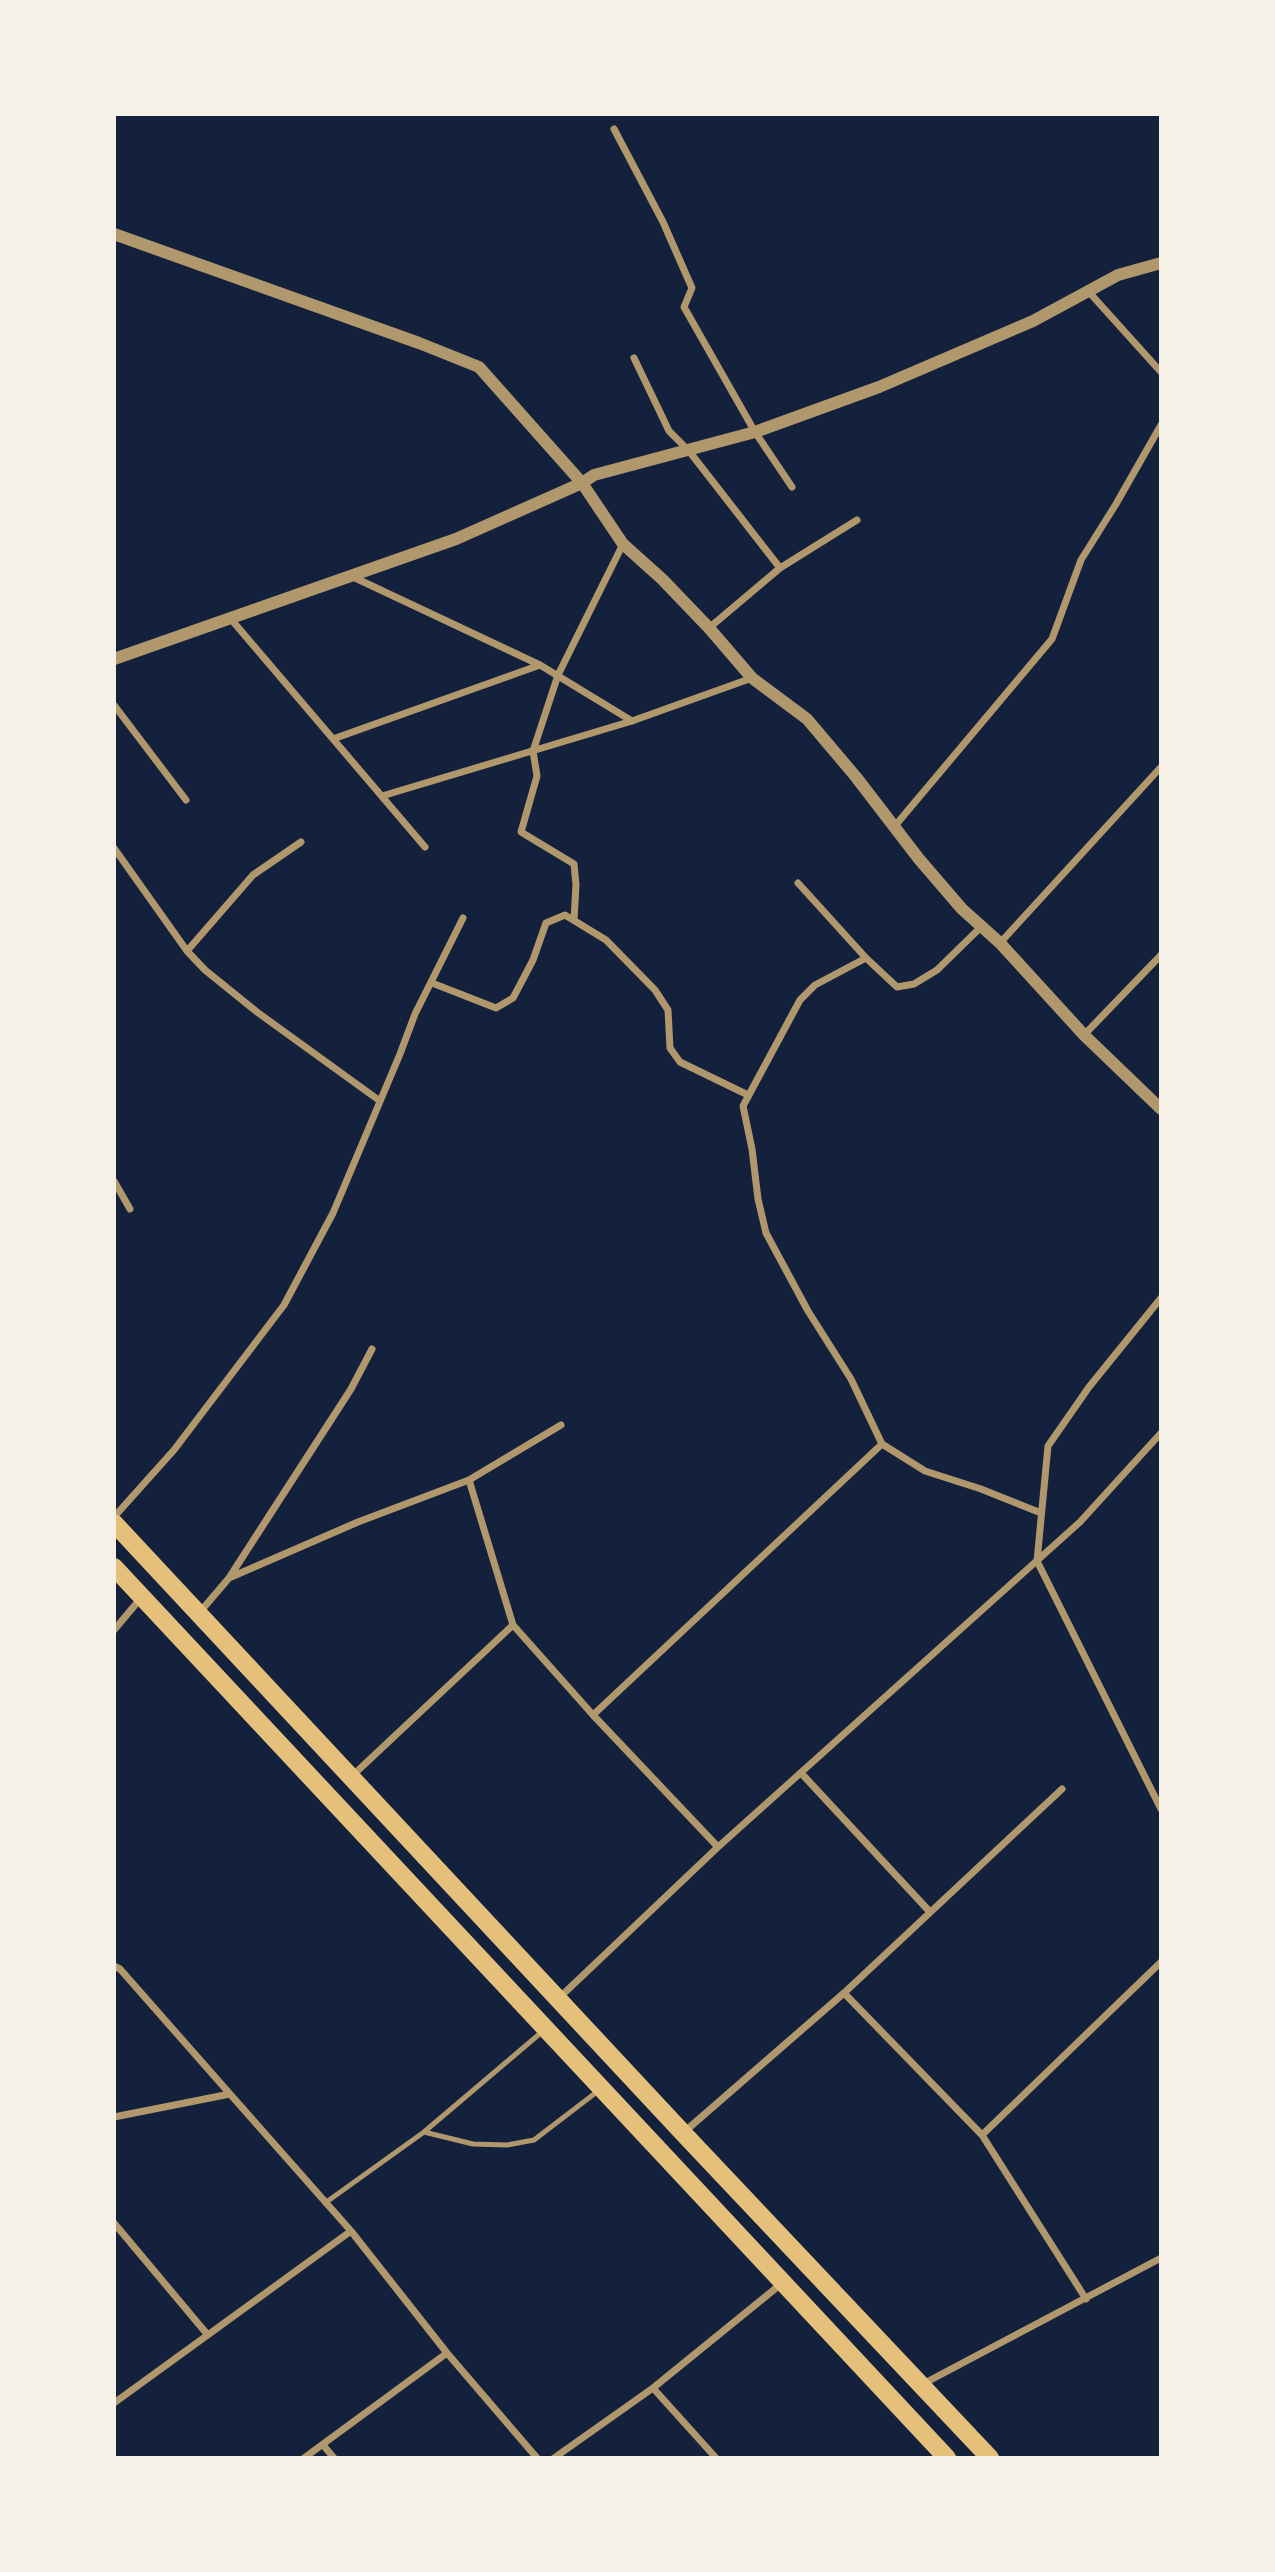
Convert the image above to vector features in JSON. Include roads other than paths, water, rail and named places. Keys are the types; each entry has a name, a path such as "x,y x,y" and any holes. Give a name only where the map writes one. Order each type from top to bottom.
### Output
{"main road":[{"path":"114,1520 682,2133 990,2458"},
{"path":"114,1567 947,2458"},
{"path":"410,1885 421,1886 428,1881 432,1874 432,1865"},
{"path":"494,1975 495,1966 503,1956 518,1957"}],"street":[{"path":"614,129 663,222 692,288 684,307 755,432 792,486"},
{"path":"114,234 479,367 582,484 623,544 662,579 752,678 807,719 919,859 981,928 1000,943 1084,1035 1161,1109"},
{"path":"114,659 456,538 582,484 594,475 755,432 879,387 1032,321 1118,275 1161,263"},
{"path":"1088,291 1161,372"},
{"path":"634,358 669,430 689,451 780,568"},
{"path":"894,827 1052,639 1081,560 1161,425"},
{"path":"709,628 780,568 857,520"},
{"path":"574,920 574,864 521,832 537,776 533,751 558,675 623,544"},
{"path":"351,576 540,665 632,721"},
{"path":"230,618 425,847"},
{"path":"333,739 540,665"},
{"path":"382,796 632,721 752,678"},
{"path":"114,705 186,800"},
{"path":"1000,943 1161,766"},
{"path":"187,951 253,875 301,842"},
{"path":"114,848 187,951 205,970 257,1012 380,1101"},
{"path":"799,883 866,958 897,987 914,984 937,970 981,928"},
{"path":"432,983 496,1008 513,998 533,960 546,923 565,915 606,940 655,990 668,1010 670,1048 680,1062 748,1096"},
{"path":"114,1520 174,1450 284,1305 332,1213 415,1014 463,918"},
{"path":"1084,1035 1161,955"},
{"path":"866,958 815,985 800,1000 743,1106 766,1233 808,1311 851,1379 882,1444 925,1471 981,1489 1041,1513"},
{"path":"114,1181 130,1209"},
{"path":"1161,1298 1089,1387 1048,1446 1037,1561 1161,1809"},
{"path":"198,1613 229,1578 351,1389 372,1349"},
{"path":"229,1578 358,1522 469,1480 561,1425"},
{"path":"557,1999 718,1847 1080,1522 1161,1433"},
{"path":"593,1715 882,1444"},
{"path":"469,1480 513,1625 593,1715 718,1847"},
{"path":"114,1630 142,1597"},
{"path":"351,1778 513,1625"},
{"path":"802,1774 930,1912"},
{"path":"682,2133 844,1993 1062,1789"},
{"path":"982,2135 1161,1962"},
{"path":"114,1966 120,1969 324,2204 351,2231 447,2353 537,2458"},
{"path":"844,1993 982,2135 1086,2299"},
{"path":"114,2117 230,2094"},
{"path":"114,2223 207,2334"},
{"path":"114,2403 351,2231"},
{"path":"920,2385 1161,2258"},
{"path":"554,2458 653,2388 783,2283"},
{"path":"304,2458 447,2353"},
{"path":"653,2388 716,2458"},
{"path":"323,2445 334,2458"}],"lane":[{"path":"324,2204 424,2132 545,2029"},
{"path":"424,2132 473,2144 507,2145 534,2140 601,2089"}]}
